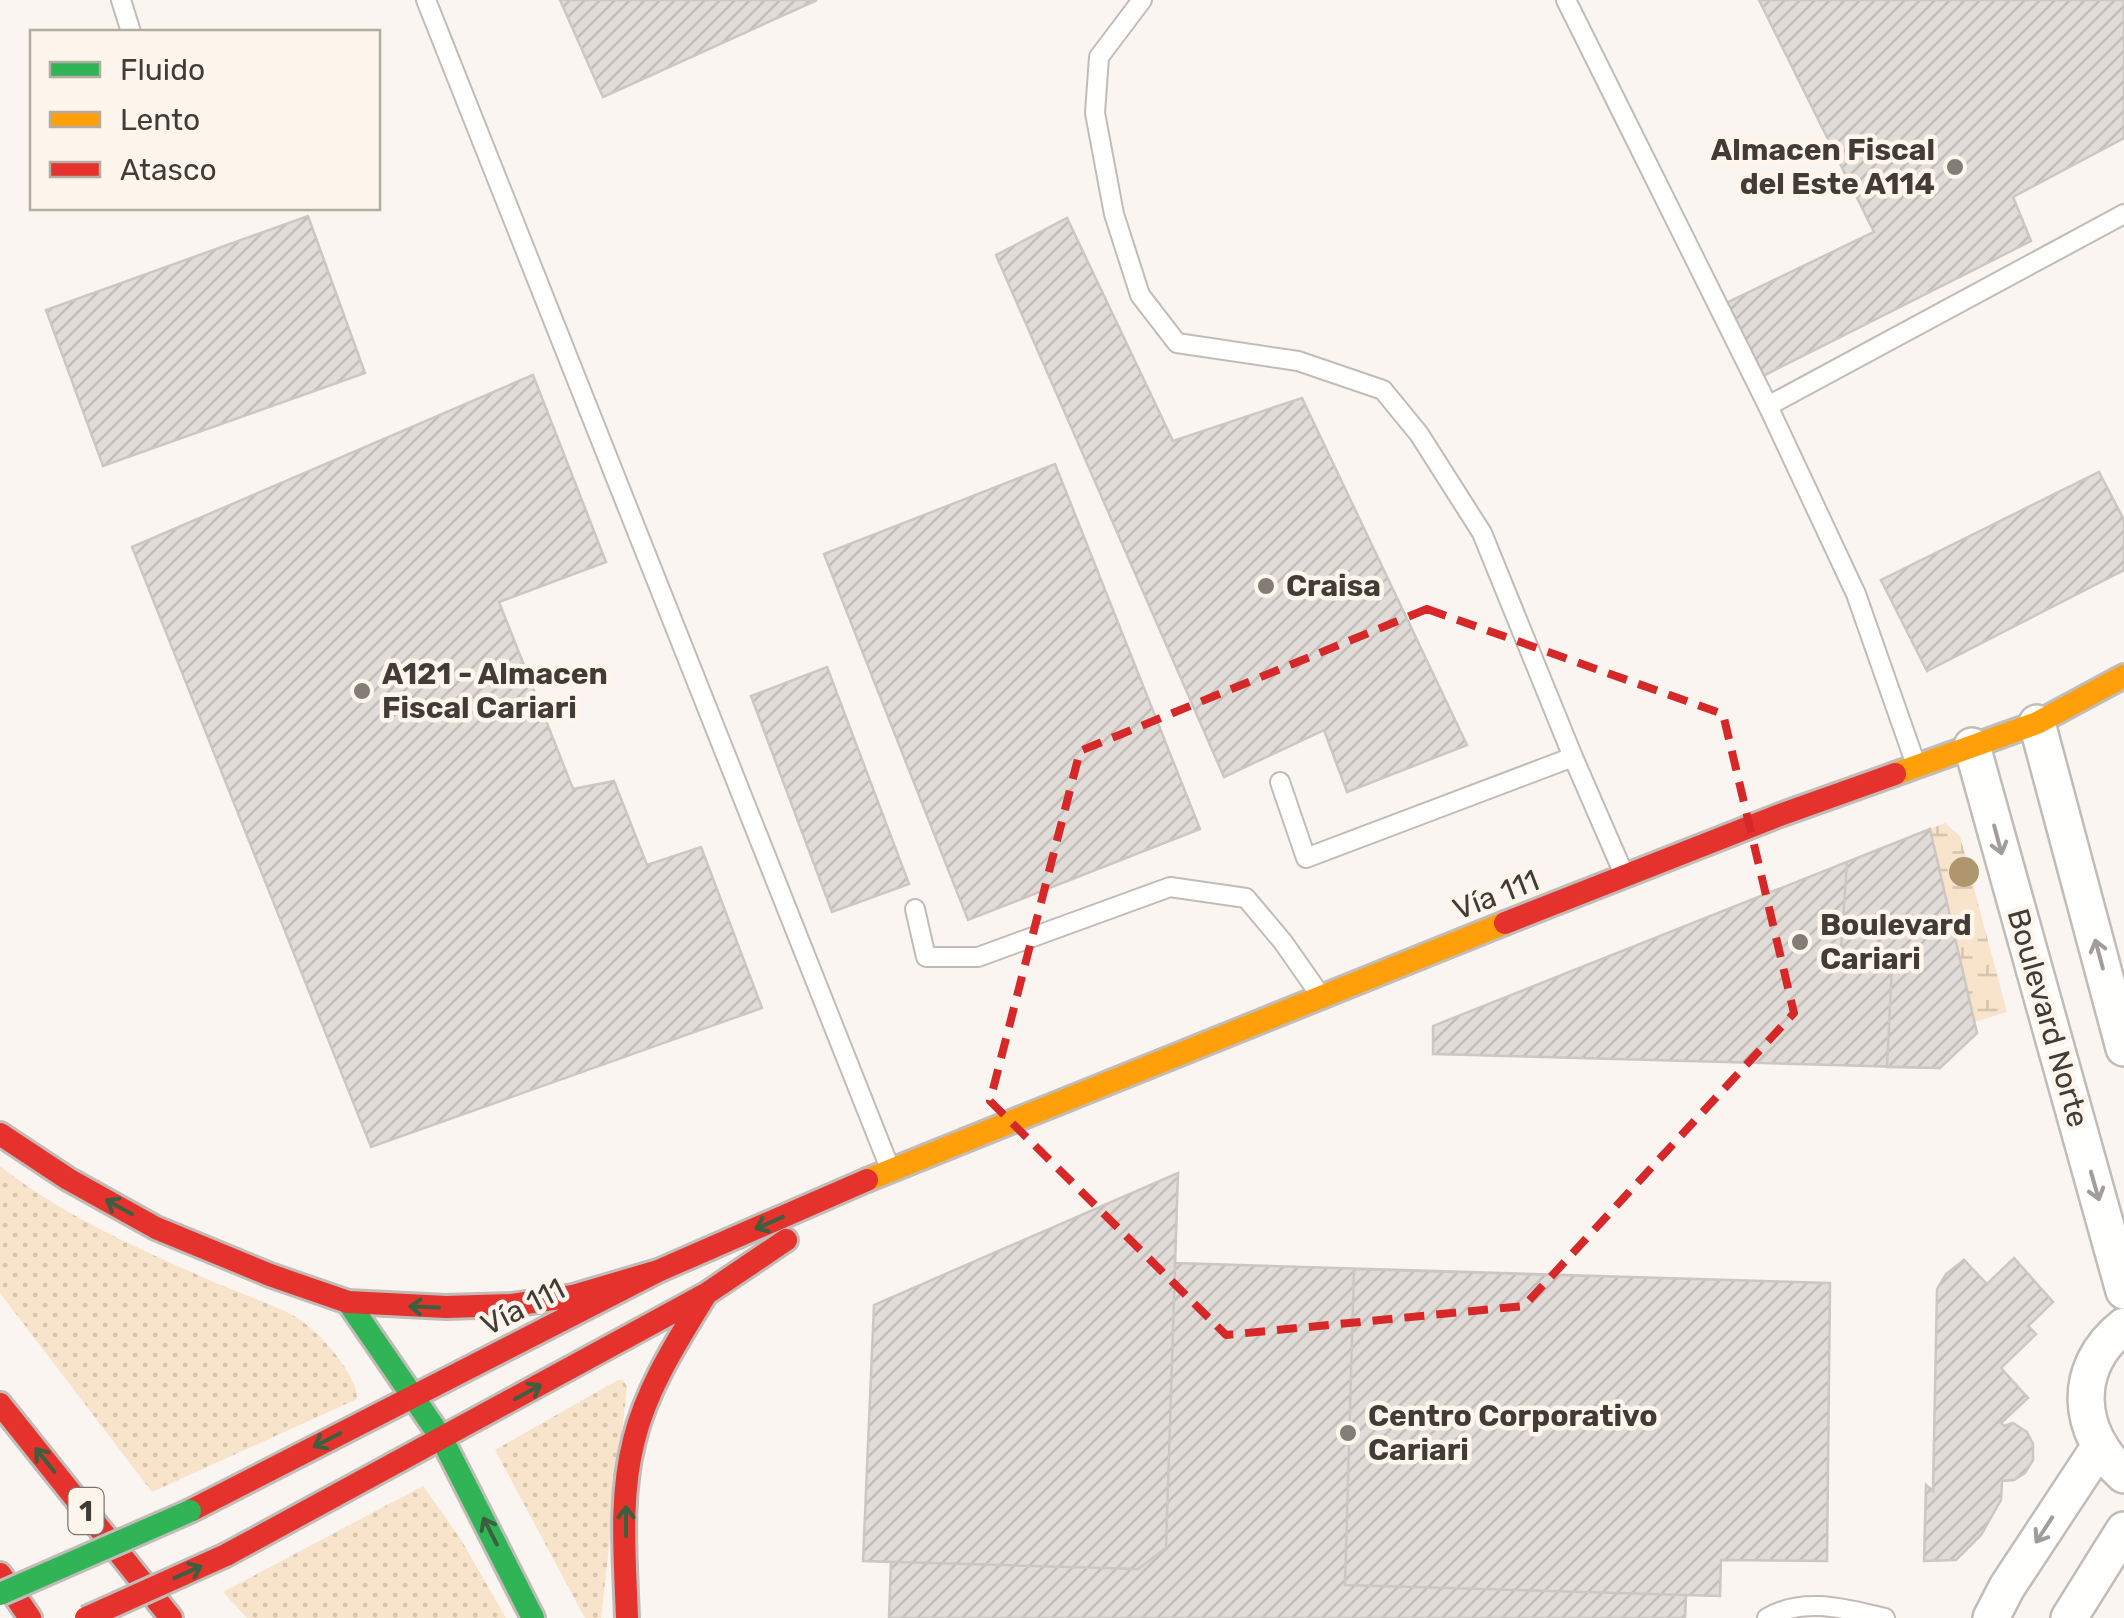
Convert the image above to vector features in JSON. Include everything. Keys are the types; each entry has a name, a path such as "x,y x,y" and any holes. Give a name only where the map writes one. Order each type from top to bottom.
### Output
{"main road":[{"name":"Vía 111","path":"0,1594 190,1511 658,1272 890,1170 1780,815 2037,723 2124,676"},
{"path":"2037,723 2124,695"},
{"path":"0,1134 68,1179 156,1228 348,1302 446,1308 512,1305 572,1296 658,1272"},
{"name":"Vía 111","path":"86,1618 226,1555 706,1294 890,1170"},
{"path":"627,1618 625,1496 629,1461 656,1383 706,1294"},
{"path":"348,1302 442,1439 533,1618"},
{"name":"1","path":"0,1404 172,1618"},
{"path":"0,1574 30,1618"}],"street":[{"path":"2037,723 2124,1048"},
{"name":"Boulevard Norte","path":"1972,746 2124,1291"},
{"path":"2124,1326 2110,1337 2094,1360 2086,1386 2086,1413 2098,1448 2124,1475"},
{"path":"1991,1618 2098,1448"},
{"path":"2068,1618 2124,1530"}],"lane":[{"path":"121,0 130,30"},
{"path":"426,0 890,1170"},
{"path":"1142,0 1099,57 1095,112 1114,214 1140,295 1178,343 1298,361 1383,390 1419,434 1482,532 1572,757 1625,876"},
{"path":"1566,0 1768,406 1856,594 1916,766"},
{"path":"1768,406 2124,214"},
{"path":"1280,782 1306,858 1572,757"},
{"path":"916,909 926,957 978,957 1170,888 1246,898 1283,942 1320,996"},
{"path":"1767,1618 1791,1608 1820,1606 1885,1618"}],"highlighted area":[{"path":"1427,609 1723,714 1794,1013 1524,1306 1226,1335 990,1101 1080,751"}],"green space":[{"path":"1945,823 1960,836 2007,1012 1974,1022 1930,829"},
{"path":"0,1166 50,1201 104,1231 294,1316 334,1353 351,1377 357,1399 152,1492 0,1293"},
{"path":"623,1380 627,1387 601,1618 585,1618 495,1450"},
{"path":"423,1486 460,1538 506,1618 247,1618 223,1592"}],"building":[{"path":"560,0 817,0 603,97"},
{"name":"Almacen Fiscal del Este A114","path":"1759,0 2124,0 2124,138 2013,197 2031,241 1763,376 1726,303 1874,232"},
{"path":"308,216 365,373 103,466 46,310"},
{"name":"Craisa","path":"1067,218 1173,441 1302,398 1467,745 1347,792 1324,730 1224,777 996,255"},
{"name":"A121 - Almacen Fiscal Cariari","path":"533,375 606,562 499,602 573,789 614,781 647,865 701,847 762,1008 371,1147 132,547"},
{"path":"1055,464 1200,829 968,920 824,554"},
{"path":"2099,472 2124,520 2124,570 1927,671 1881,580"},
{"path":"827,667 909,884 832,912 751,696"},
{"name":"Boulevard Cariari","path":"1930,829 1977,1033 1940,1068 1433,1054 1433,1026"},
{"path":"1930,829 1977,1033 1940,1068 1887,1067 1892,966 1840,965 1847,862"},
{"name":"Centro Corporativo Cariari","path":"1178,1173 1175,1263 1830,1283 1827,1561 1721,1560 1720,1596 1686,1595 1685,1618 889,1618 891,1562 863,1561 874,1305"},
{"path":"1178,1173 1166,1548 1138,1569 863,1561 874,1305"},
{"path":"2014,1258 2053,1302 2028,1326 2036,1334 2001,1368 2028,1398 2001,1423 2013,1423 2027,1432 2033,1444 2033,1460 2025,1473 2002,1481 2001,1500 1981,1535 1956,1560 1924,1561 1926,1485 1933,1491 1937,1289 1946,1274 1964,1260 1987,1284"},
{"path":"1354,1269 1830,1283 1827,1561 1721,1560 1720,1596 1345,1585"}],"traffic: fast":[{"path":"348,1302 442,1439 533,1618"},
{"path":"0,1594 190,1511"}],"traffic: slow":[{"path":"1895,774 2037,723 2124,676"},
{"path":"867,1180 1505,923"}],"traffic: jam":[{"path":"1505,923 1895,774"},
{"path":"0,1134 68,1179 156,1228 348,1302 446,1307 512,1305 573,1296 658,1271"},
{"path":"190,1511 658,1271 867,1180"},
{"path":"226,1555 706,1294 786,1240"},
{"path":"627,1618 625,1506 634,1440 655,1383 706,1294"},
{"path":"0,1404 171,1618"},
{"path":"86,1618 226,1555"},
{"path":"0,1574 30,1618"}],"place":[{"name":"Almacen Fiscal del Este A114","path":"1955,167"},
{"name":"Craisa","path":"1266,586"},
{"name":"A121 - Almacen Fiscal Cariari","path":"362,691"},
{"name":"Boulevard Cariari","path":"1800,942"},
{"name":"Centro Corporativo Cariari","path":"1348,1433"}]}
